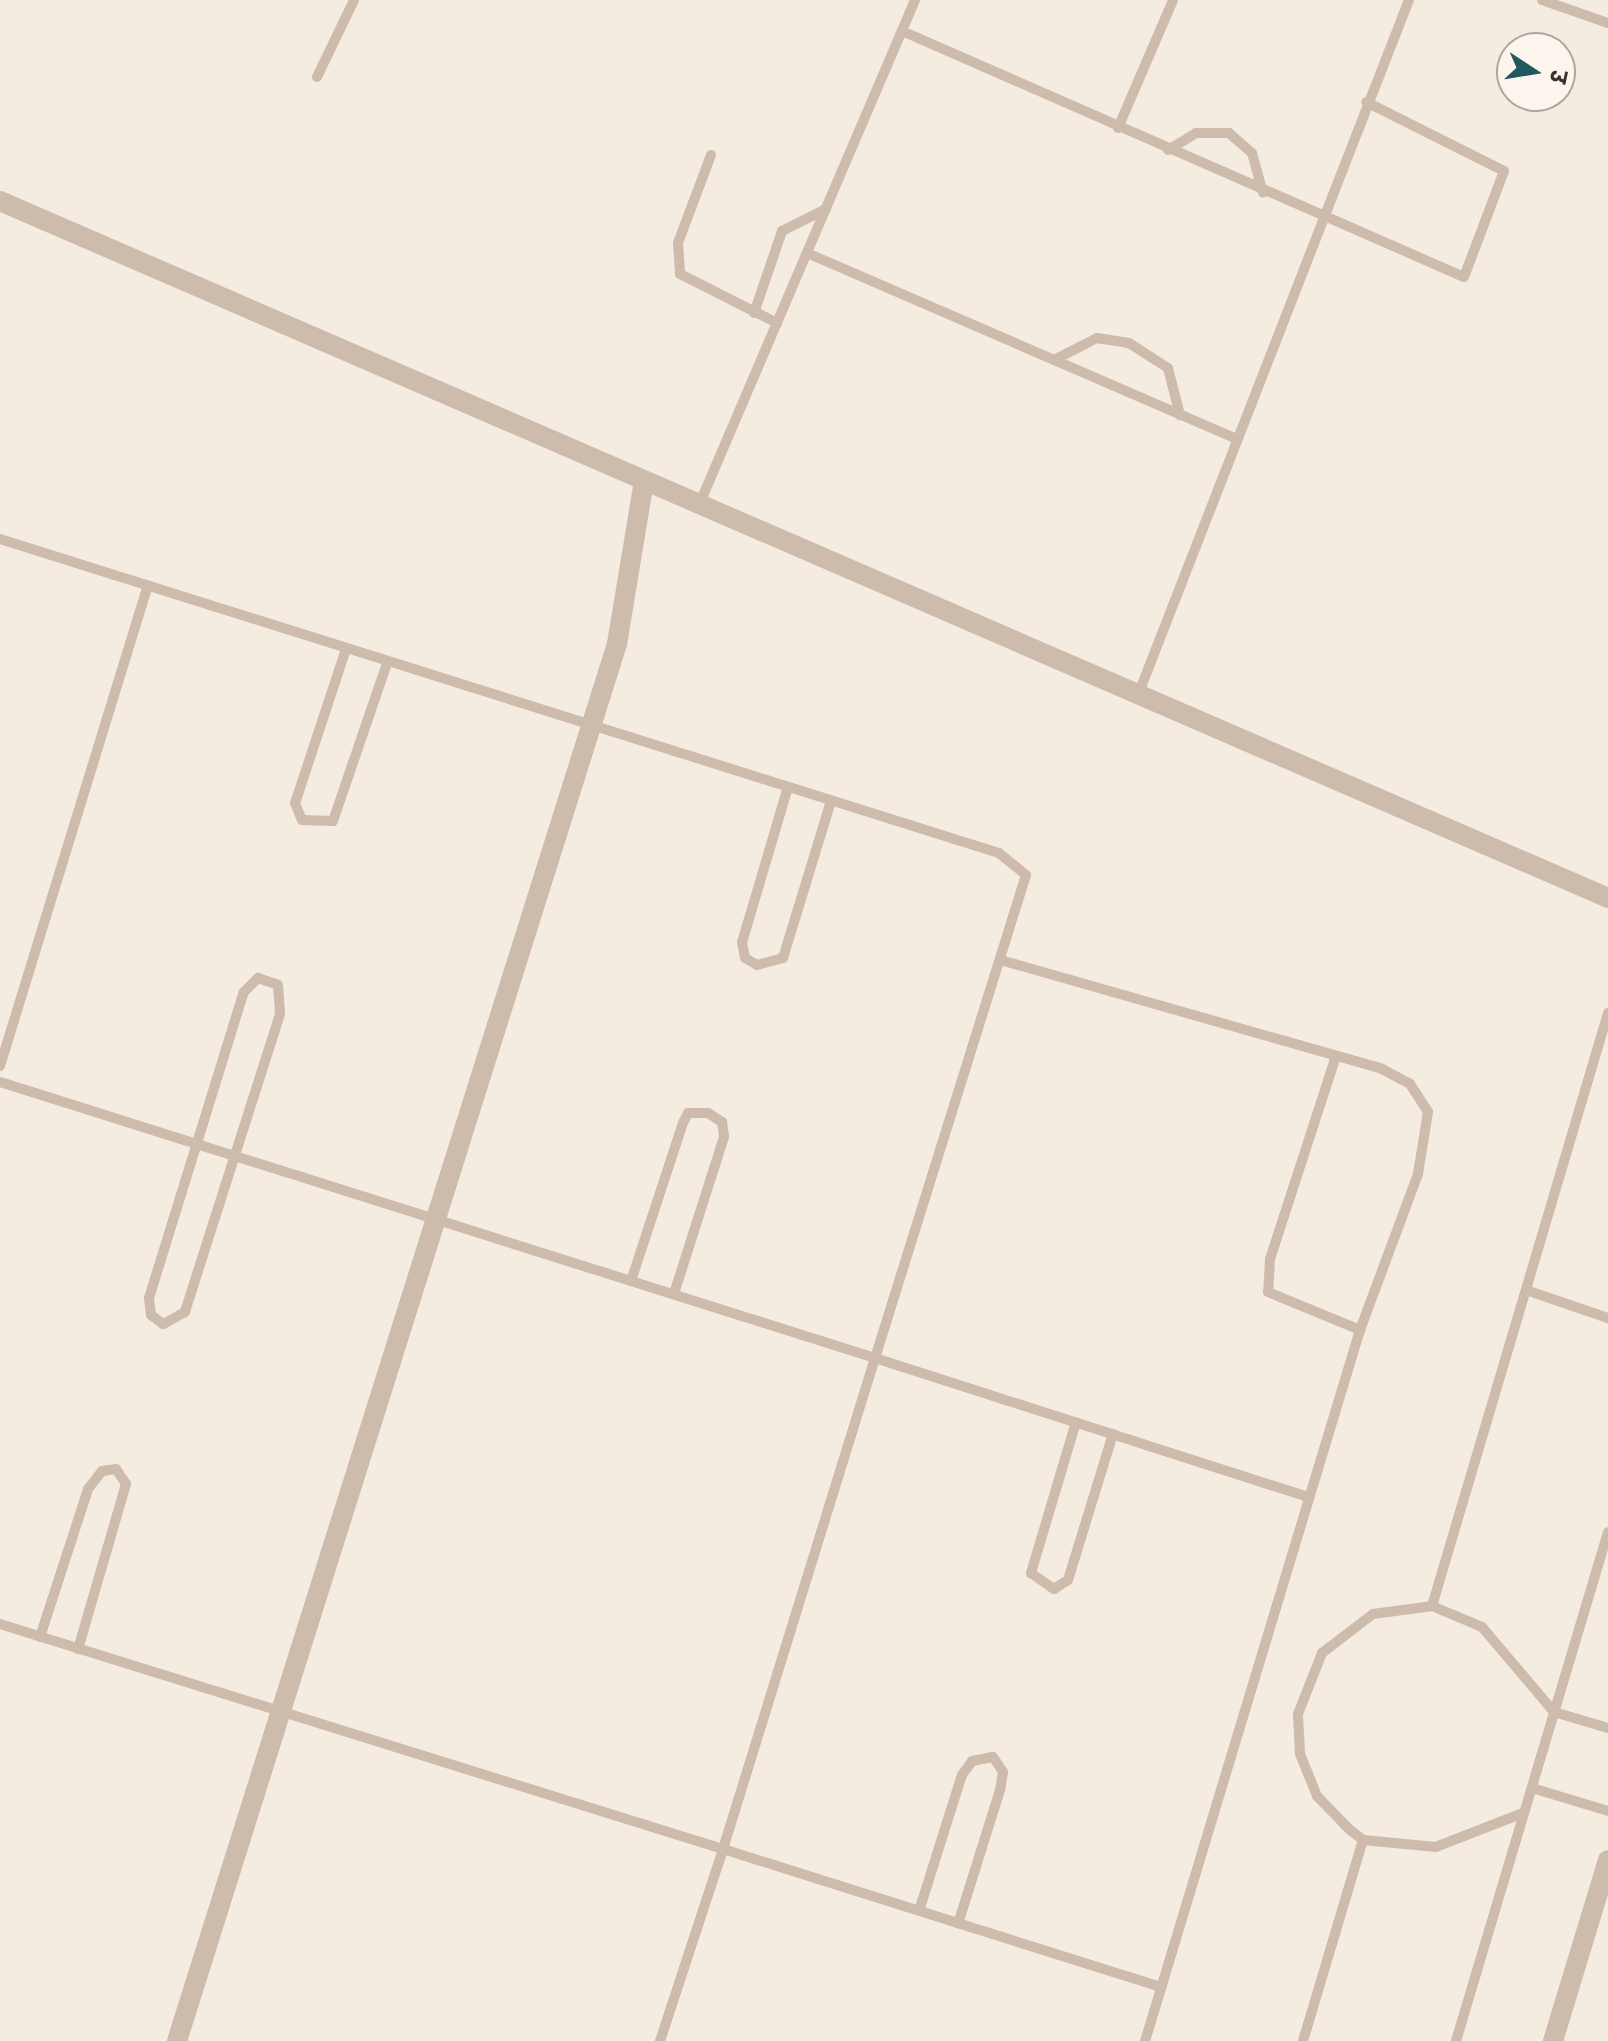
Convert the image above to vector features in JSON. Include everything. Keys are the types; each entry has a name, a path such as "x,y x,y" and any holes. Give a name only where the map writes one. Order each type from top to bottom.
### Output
{"street":[{"path":"0,201 1608,898"},
{"path":"177,2041 591,727 628,602 644,481"},
{"path":"1553,2041 1608,1860"}],"lane":[{"path":"317,77 354,0"},
{"path":"699,505 915,0"},
{"path":"1118,128 1173,0"},
{"path":"1138,695 1366,102 1409,0"},
{"path":"1542,0 1608,23"},
{"path":"902,31 1321,219 1459,277 1469,273 1504,171 1366,102"},
{"path":"1168,150 1196,133 1229,133 1252,153 1263,193"},
{"path":"711,155 677,263 694,285 777,323"},
{"path":"754,313 782,231 826,209"},
{"path":"807,253 1237,439"},
{"path":"1054,360 1097,338 1129,343 1162,360 1180,415"},
{"path":"0,539 1019,862 1026,885 1004,961 875,1358 723,1849 660,2041"},
{"path":"0,1066 148,585"},
{"path":"346,649 295,803 302,820 333,821 387,663"},
{"path":"788,787 742,942 745,958 757,965 783,958 831,801"},
{"path":"1004,961 1336,1056 1410,1084 1428,1112 1418,1174 1360,1330 1145,2041"},
{"path":"265,978 278,985 282,1002 185,1312 163,1324 151,1315 149,1298 196,1142 244,992 265,978"},
{"path":"1432,1606 1608,1013"},
{"path":"1336,1056 1270,1259 1268,1292 1360,1330"},
{"path":"0,1082 1308,1497"},
{"path":"631,1281 683,1123 688,1113 708,1113 722,1122 724,1137 674,1294"},
{"path":"1526,1290 1608,1318"},
{"path":"1076,1422 1031,1573 1054,1589 1068,1580 1113,1434"},
{"path":"40,1637 88,1489 102,1471 116,1469 126,1484 78,1649"},
{"path":"1456,2041 1608,1532"},
{"path":"1523,1813 1436,1847 1363,1840 1307,1779 1297,1734 1303,1695 1322,1653 1355,1623 1391,1608 1432,1606 1482,1627 1554,1712 1608,1728"},
{"path":"0,1624 1162,1987"},
{"path":"919,1911 962,1775 972,1761 993,1757 1003,1772 999,1797 958,1924"},
{"path":"1532,1788 1608,1811"},
{"path":"1303,2041 1363,1840"}]}
